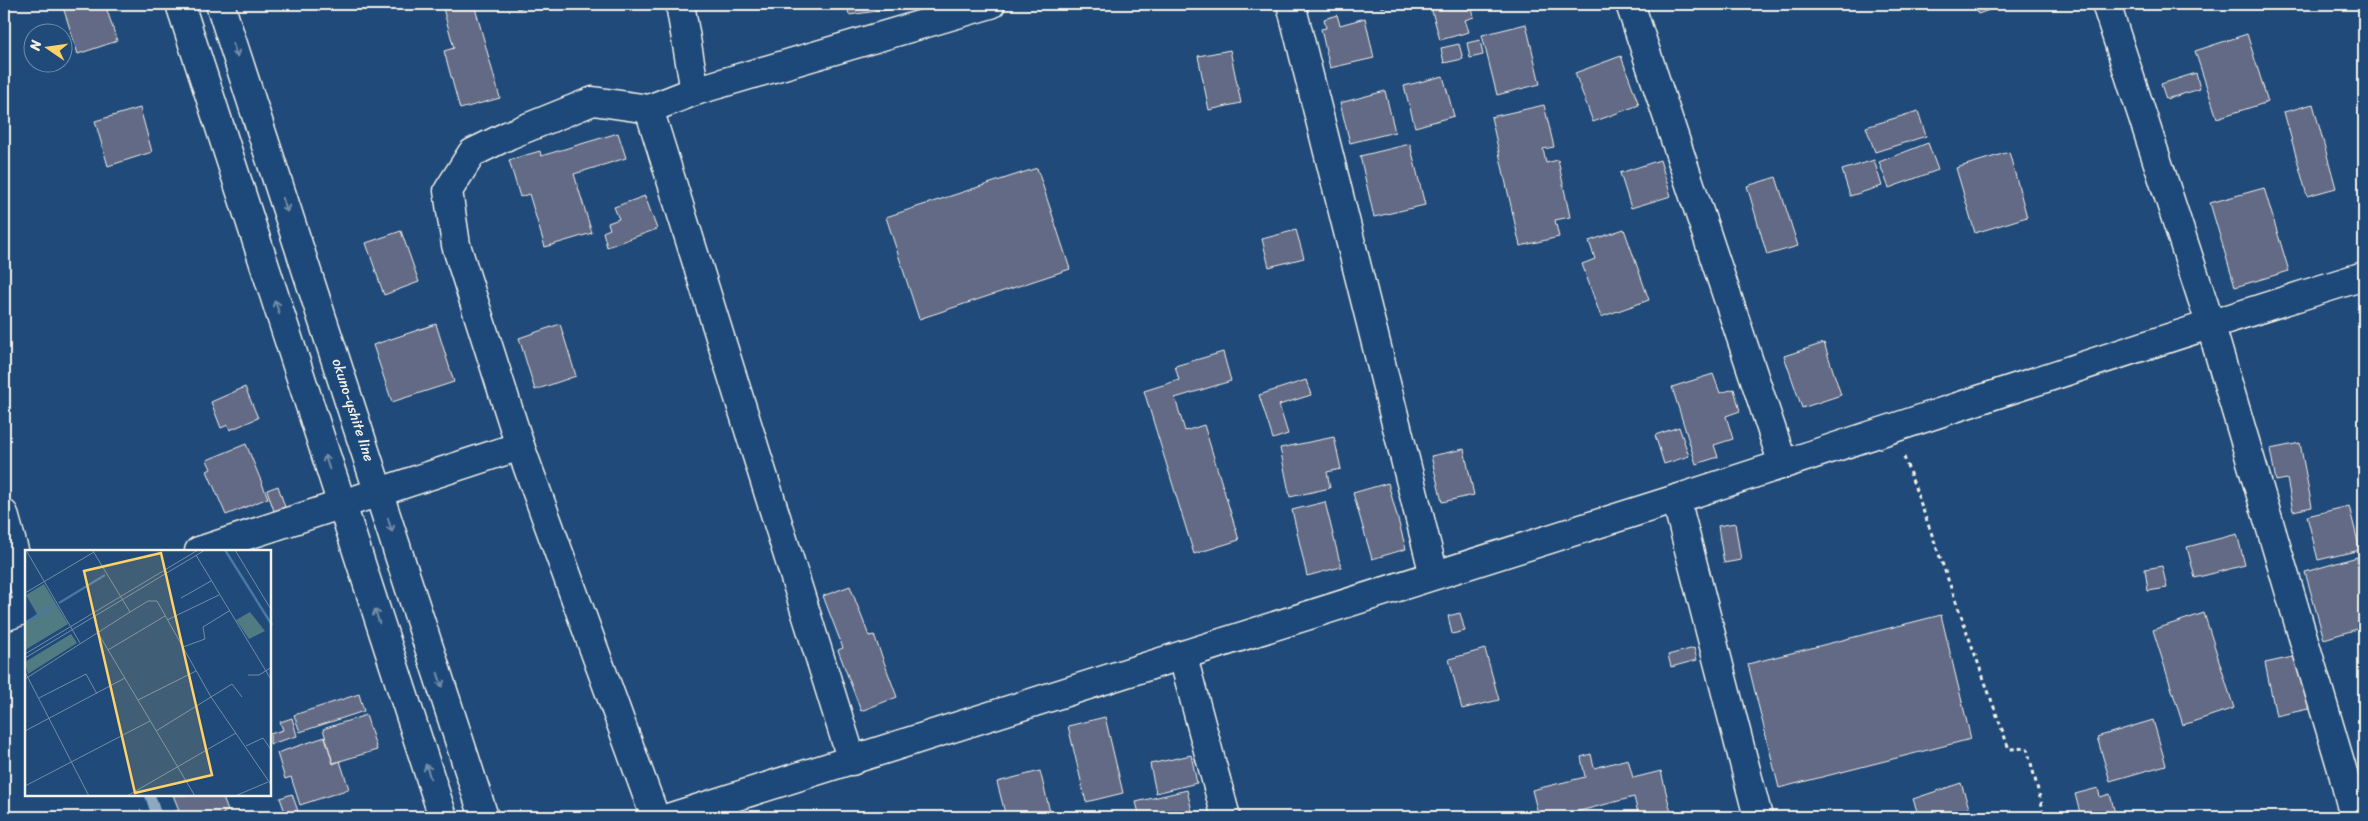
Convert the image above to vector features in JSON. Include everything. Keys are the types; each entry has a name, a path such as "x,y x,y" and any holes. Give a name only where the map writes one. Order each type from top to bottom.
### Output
{"street":[{"path":"180,4 443,817"},
{"name":"okuno-yshite line","path":"220,4 484,817"},
{"path":"680,4 695,92"},
{"path":"655,817 520,446 456,245 448,191 472,153 508,135 593,101 649,109 695,92 990,4"},
{"path":"1291,4 1434,575"},
{"path":"1630,4 1784,464"},
{"path":"2106,4 2210,323 2339,759 2354,817"},
{"path":"649,109 852,760"},
{"path":"671,817 1183,657 1784,464 2210,323 2364,276"},
{"path":"202,550 340,503 520,446"},
{"path":"1676,499 1758,817"},
{"path":"4,514 25,590"},
{"path":"4,617 25,609"},
{"path":"1183,657 1226,817"}],"path":[{"path":"1894,428 2009,749 2027,748 2044,817"}],"building":[{"path":"62,4 105,4 117,41 78,54 72,35 72,22 68,22"},
{"path":"474,4 500,98 460,109 444,51 454,48 442,5"},
{"path":"515,4 536,4 517,9"},
{"path":"847,4 890,4 891,9 849,15"},
{"path":"1380,4 1397,4 1381,8"},
{"path":"1430,4 1471,4 1474,17 1465,20 1469,32 1440,40"},
{"path":"1974,4 2006,4 1978,14"},
{"path":"1337,15 1340,25 1365,18 1374,58 1330,68 1321,29 1326,28 1324,19"},
{"path":"1526,24 1540,84 1497,95 1482,35"},
{"path":"2247,34 2268,102 2217,118 2195,51"},
{"path":"1480,40 1483,55 1470,58 1467,43"},
{"path":"1459,44 1463,59 1444,63 1441,48"},
{"path":"1230,50 1241,103 1209,110 1198,56"},
{"path":"1621,56 1639,105 1593,122 1575,73"},
{"path":"2196,73 2200,89 2166,99 2161,84"},
{"path":"1443,76 1454,116 1415,127 1404,86"},
{"path":"1385,91 1395,132 1350,143 1340,103"},
{"path":"2313,104 2336,188 2307,196 2284,112"},
{"path":"1544,105 1554,147 1543,149 1546,163 1558,160 1570,217 1555,220 1559,237 1520,246 1491,117"},
{"path":"140,108 152,152 108,166 95,121"},
{"path":"1918,111 1926,136 1875,152 1866,127"},
{"path":"618,133 626,158 574,174 592,233 545,247 529,194 520,197 509,160 540,151 541,156"},
{"path":"1928,143 1938,170 1889,188 1879,162"},
{"path":"1410,144 1425,205 1374,217 1360,156"},
{"path":"2009,152 2027,217 1975,233 1956,168"},
{"path":"1660,160 1671,196 1631,208 1620,173"},
{"path":"1874,160 1882,186 1850,196 1842,170"},
{"path":"1037,168 1070,269 919,319 886,217"},
{"path":"1776,177 1798,246 1767,255 1747,186"},
{"path":"2264,188 2289,271 2235,287 2210,203"},
{"path":"645,196 657,229 607,247 603,232 610,229 608,223 619,219 614,207"},
{"path":"1624,229 1649,300 1601,317 1582,264 1595,259 1589,241"},
{"path":"1296,230 1304,258 1269,267 1262,239"},
{"path":"401,231 419,282 384,295 366,243"},
{"path":"436,324 454,382 392,402 373,345"},
{"path":"560,324 576,376 535,390 519,338"},
{"path":"1824,343 1841,395 1802,408 1784,356"},
{"path":"1223,352 1231,381 1175,398 1185,431 1204,425 1239,540 1194,554 1144,391 1179,380 1175,366"},
{"path":"1713,374 1720,393 1734,389 1740,411 1726,416 1733,439 1714,445 1718,457 1696,464 1672,387"},
{"path":"1306,380 1311,395 1279,405 1288,434 1273,439 1259,395"},
{"path":"245,387 258,418 230,430 228,425 221,428 211,402"},
{"path":"1679,427 1689,456 1664,464 1655,435"},
{"path":"1334,437 1341,469 1327,472 1330,488 1290,497 1280,448"},
{"path":"2300,443 2312,507 2293,511 2287,479 2276,481 2270,449"},
{"path":"246,444 268,498 226,515 207,471 211,469 207,460"},
{"path":"1464,449 1474,495 1442,502 1431,456"},
{"path":"1388,483 1406,549 1372,559 1353,493"},
{"path":"278,486 285,507 274,511 267,490"},
{"path":"1325,502 1341,567 1307,576 1292,510"},
{"path":"2349,506 2360,550 2318,560 2307,516"},
{"path":"1735,523 1741,560 1724,563 1718,526"},
{"path":"2237,534 2245,565 2195,578 2187,547"},
{"path":"2357,557 2364,582 2364,627 2324,639 2305,572"},
{"path":"2162,566 2167,588 2148,591 2145,569"},
{"path":"850,586 869,636 874,635 897,697 861,711 838,650 843,648 823,596"},
{"path":"1460,613 1465,631 1452,634 1448,616"},
{"path":"2204,613 2234,708 2183,725 2153,630"},
{"path":"1941,615 1971,739 1779,788 1748,664"},
{"path":"1694,648 1697,660 1671,667 1668,655"},
{"path":"1485,649 1499,700 1462,709 1449,659"},
{"path":"2302,655 2313,708 2276,716 2265,663"},
{"path":"359,694 364,711 300,732 294,715"},
{"path":"366,715 377,750 333,763 323,729"},
{"path":"1105,717 1123,793 1086,802 1068,726"},
{"path":"292,718 297,736 271,744 271,734 283,730 280,722"},
{"path":"2153,720 2166,765 2110,781 2097,737"},
{"path":"325,737 333,764 340,761 349,789 300,805 291,777 285,779 277,753"},
{"path":"1591,754 1594,768 1628,759 1633,778 1661,771 1672,817 1639,817 1634,797 1568,814 1569,817 1539,817 1532,790 1585,777 1581,757"},
{"path":"1191,755 1197,783 1156,793 1150,764"},
{"path":"1040,771 1051,816 1006,817 997,782"},
{"path":"1961,783 1972,817 1919,817 1913,799"},
{"path":"2098,788 2100,797 2110,794 2116,817 2081,817 2075,794"},
{"path":"1187,790 1192,811 1166,817 1140,817 1136,802"},
{"path":"292,794 298,811 286,815 280,798"},
{"path":"173,796 222,796 228,811 223,813 225,817 175,817 173,812 179,810"},
{"path":"1119,814 1120,817 1104,817"}],"waterway":[{"path":"150,796 157,817"}]}
